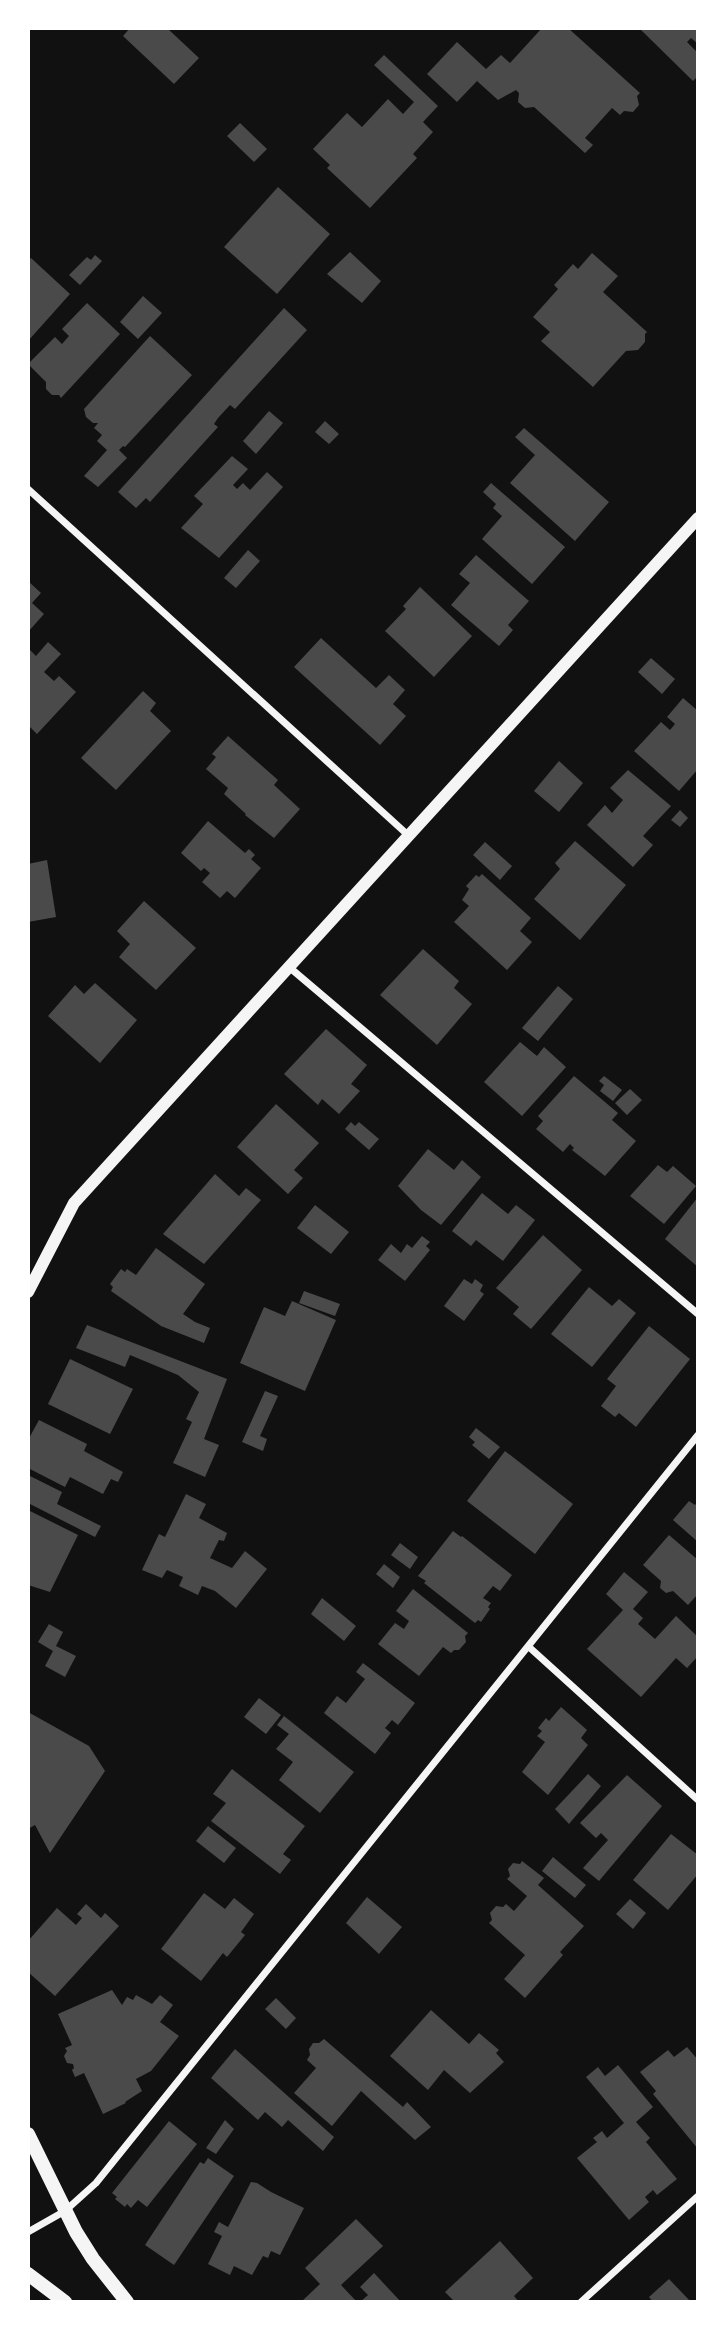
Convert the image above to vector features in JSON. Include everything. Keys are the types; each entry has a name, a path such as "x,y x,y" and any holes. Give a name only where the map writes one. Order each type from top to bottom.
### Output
{"main road":[{"path":"28,2134 65,2211 93,2259 127,2302"},
{"path":"28,2274 65,2302"}],"street":[{"path":"28,489 410,837"},
{"path":"28,1292 74,1203 698,518"},
{"path":"289,967 698,1314"},
{"path":"28,2232 65,2211 96,2183 698,1434"},
{"path":"529,1647 698,1800"},
{"path":"581,2302 698,2196"}],"building":[{"path":"130,28 167,28 199,58 174,84 123,36"},
{"path":"542,28 568,28 640,93 637,96 639,105 633,112 624,111 620,115 612,108 585,138 593,145 585,153 534,107 525,108 518,102 519,93 516,90 498,100 477,81 457,102 427,74 457,42 486,69 501,55 510,63"},
{"path":"639,28 698,28 698,44 691,38 687,42 698,53 698,76 693,81"},
{"path":"384,55 438,106 423,122 433,132 413,154 417,158 370,208 327,168 330,165 313,149 347,113 362,127 388,99 403,114 414,102 374,65"},
{"path":"240,123 267,149 254,162 227,136"},
{"path":"278,187 330,234 277,294 224,247"},
{"path":"350,252 381,281 362,303 327,274"},
{"path":"592,253 618,276 603,292 647,332 645,342 638,350 626,351 593,387 541,341 550,332 533,317 558,289 554,285 573,264 578,269"},
{"path":"95,255 102,261 80,285 69,275 87,257 91,260"},
{"path":"31,258 70,294 28,341 28,261"},
{"path":"143,296 162,313 138,339 120,322"},
{"path":"87,303 120,334 61,398 46,389 46,382 28,364 55,337 62,344 69,336 62,329"},
{"path":"284,308 307,330 235,409 230,405 218,418 214,424 218,427 150,502 146,498 136,508 118,492"},
{"path":"150,336 192,375 125,447 119,450 127,458 98,487 84,476 107,450 97,441 102,435 94,428 98,423 93,423 86,417 84,409"},
{"path":"269,411 283,423 256,454 243,441"},
{"path":"325,421 339,434 329,444 315,432"},
{"path":"524,428 609,502 575,541 510,483 535,455 515,437"},
{"path":"232,456 248,469 233,485 237,489 243,483 250,490 267,472 283,487 219,558 181,528 203,504 194,496"},
{"path":"491,483 565,547 532,584 482,539 502,516 493,508 496,504 483,492"},
{"path":"248,550 260,561 236,588 224,578"},
{"path":"476,555 529,601 508,625 513,630 499,646 451,605 470,583 459,574"},
{"path":"28,581 41,593 32,603 44,614 28,632"},
{"path":"420,587 472,636 434,677 385,631 406,609 403,606"},
{"path":"321,638 376,688 389,675 405,690 393,704 406,716 380,745 294,667"},
{"path":"48,642 61,654 44,672 54,681 59,676 76,692 37,734 28,725 28,648 36,656"},
{"path":"651,658 675,679 662,694 638,672"},
{"path":"143,691 156,703 150,711 171,731 116,790 81,758"},
{"path":"683,698 698,711 698,769 679,791 634,751 661,722 670,730 675,724 667,717"},
{"path":"228,736 278,780 274,785 300,809 274,838 224,794 228,788 206,769 216,757 212,754"},
{"path":"559,761 583,783 559,812 534,791"},
{"path":"628,770 671,806 643,836 653,845 633,867 587,825 605,805 612,813 623,800 610,788"},
{"path":"680,810 688,818 680,827 671,820"},
{"path":"208,821 245,853 249,849 255,855 251,859 261,868 235,898 227,891 220,898 202,882 210,873 204,868 201,871 181,853"},
{"path":"575,841 626,885 580,940 534,899 560,869 555,863"},
{"path":"485,842 512,866 500,880 473,855"},
{"path":"47,860 56,917 28,922 28,864"},
{"path":"482,874 531,918 520,931 532,942 507,970 454,922 469,906 462,900 469,889 466,886 476,875 479,877"},
{"path":"144,901 196,948 156,990 119,957 130,944 117,931"},
{"path":"423,949 459,981 454,988 472,1004 437,1045 380,995"},
{"path":"95,983 137,1020 100,1063 48,1016 75,985 84,994"},
{"path":"558,986 573,999 538,1041 522,1028"},
{"path":"326,1029 367,1065 351,1084 360,1091 339,1114 322,1099 318,1105 284,1074"},
{"path":"520,1042 537,1056 544,1047 566,1067 522,1116 484,1082"},
{"path":"574,1076 618,1113 612,1120 636,1141 605,1176 572,1150 574,1148 570,1144 563,1152 536,1129 543,1121 538,1116"},
{"path":"604,1076 622,1090 613,1101 600,1091 604,1085 599,1081"},
{"path":"630,1089 642,1100 627,1115 615,1103"},
{"path":"276,1104 319,1143 294,1170 303,1178 288,1194 237,1147"},
{"path":"351,1122 355,1126 359,1122 379,1139 369,1150 345,1129"},
{"path":"428,1149 454,1170 462,1160 481,1177 441,1225 421,1210 398,1186"},
{"path":"658,1165 667,1172 673,1166 696,1186 664,1224 630,1196"},
{"path":"215,1174 239,1196 246,1188 261,1200 204,1264 163,1234"},
{"path":"482,1193 508,1214 516,1205 535,1220 503,1261 476,1240 471,1246 452,1231"},
{"path":"698,1197 698,1267 665,1239"},
{"path":"315,1205 349,1232 331,1254 297,1228"},
{"path":"543,1235 582,1270 531,1329 513,1314 519,1307 496,1288"},
{"path":"422,1236 430,1242 426,1246 430,1250 405,1281 378,1260 391,1244 401,1253 407,1244 412,1248"},
{"path":"156,1248 205,1284 183,1314 210,1328 204,1343 161,1326 111,1291 113,1287 110,1284 121,1269 125,1272 127,1269 136,1275"},
{"path":"464,1279 472,1284 475,1279 483,1285 480,1291 484,1294 464,1321 444,1306"},
{"path":"589,1287 612,1306 619,1299 636,1313 592,1367 551,1334"},
{"path":"304,1291 340,1304 335,1316 299,1303"},
{"path":"292,1301 336,1320 305,1391 240,1363 264,1307 285,1316"},
{"path":"87,1325 227,1379 204,1439 219,1445 205,1477 173,1463 192,1422 186,1419 199,1392 178,1375 130,1355 125,1367 76,1348"},
{"path":"649,1326 690,1359 636,1427 619,1413 615,1417 601,1406 616,1386 607,1379"},
{"path":"70,1359 133,1389 110,1434 48,1404"},
{"path":"265,1391 278,1396 260,1436 267,1439 263,1451 242,1442"},
{"path":"39,1420 87,1444 84,1451 123,1472 118,1482 111,1479 103,1494 70,1477 65,1487 28,1468 28,1440"},
{"path":"476,1428 500,1447 489,1459 472,1445 475,1442 469,1437"},
{"path":"505,1451 573,1504 535,1554 467,1501"},
{"path":"28,1475 62,1492 57,1504 101,1526 95,1537 28,1503"},
{"path":"186,1494 206,1504 199,1518 227,1533 224,1541 219,1540 210,1558 232,1568 245,1551 267,1569 236,1608 215,1591 202,1586 198,1595 179,1586 183,1577 167,1570 162,1578 142,1570 159,1534 165,1537"},
{"path":"689,1501 695,1505 698,1501 698,1542 673,1520"},
{"path":"28,1510 78,1535 50,1592 28,1585"},
{"path":"453,1531 512,1575 500,1591 493,1586 483,1598 491,1603 481,1622 478,1620 475,1623 418,1576"},
{"path":"669,1535 698,1560 698,1594 688,1605 673,1591 666,1593 660,1588 661,1581 643,1565"},
{"path":"400,1543 418,1557 410,1569 391,1555"},
{"path":"384,1564 400,1577 393,1588 376,1574"},
{"path":"624,1572 648,1592 633,1609 643,1618 638,1624 655,1639 676,1616 698,1637 698,1656 687,1668 676,1658 641,1697 587,1649 623,1610 606,1594"},
{"path":"413,1589 468,1633 465,1636 466,1642 459,1650 451,1653 443,1647 419,1676 378,1644 395,1623 404,1629 409,1621 396,1611"},
{"path":"322,1598 356,1626 344,1641 311,1614"},
{"path":"49,1624 63,1632 56,1646 76,1656 65,1677 45,1666 53,1651 38,1642"},
{"path":"363,1663 415,1703 398,1725 392,1720 385,1728 391,1733 375,1754 324,1713 337,1696 346,1703 365,1679 356,1672"},
{"path":"259,1698 281,1715 266,1734 244,1717"},
{"path":"561,1707 587,1730 581,1738 588,1745 548,1795 522,1772 545,1742 537,1736 542,1731 538,1728 546,1718 549,1721"},
{"path":"28,1712 89,1746 105,1771 50,1853 35,1825 28,1829"},
{"path":"284,1716 354,1772 320,1813 279,1780 293,1762 276,1749 289,1734 277,1725"},
{"path":"232,1769 305,1826 283,1854 291,1860 280,1874 211,1821 226,1803 213,1794"},
{"path":"588,1774 601,1786 569,1824 555,1809"},
{"path":"627,1775 662,1806 599,1881 583,1868 608,1840 601,1833 596,1838 580,1823"},
{"path":"208,1826 236,1848 224,1863 196,1841"},
{"path":"671,1834 698,1855 698,1874 668,1910 633,1880"},
{"path":"553,1857 586,1885 575,1898 542,1871"},
{"path":"522,1861 544,1878 538,1885 584,1926 560,1952 563,1955 525,1998 504,1979 525,1955 489,1923 492,1920 490,1913 496,1906 503,1907 506,1904 514,1911 527,1896 507,1879 510,1876 508,1869 513,1863 520,1864"},
{"path":"204,1893 225,1909 234,1898 254,1914 241,1932 245,1935 227,1957 223,1953 201,1981 161,1949"},
{"path":"367,1897 402,1927 379,1954 346,1923"},
{"path":"630,1899 646,1913 633,1929 616,1914"},
{"path":"86,1904 101,1918 105,1913 119,1926 55,1996 28,1972 28,1941 57,1908 76,1925 82,1918 77,1914"},
{"path":"112,1990 122,2005 127,1997 133,2000 136,1995 152,2004 160,1995 173,2005 160,2022 179,2036 151,2071 136,2079 142,2091 126,2103 103,2114 84,2073 75,2077 73,2064 67,2063 65,2048 72,2045 58,2014"},
{"path":"276,1998 296,2018 286,2029 265,2009"},
{"path":"431,2010 469,2044 479,2033 499,2050 496,2053 504,2062 470,2093 444,2070 428,2090 390,2056"},
{"path":"324,2039 403,2107 407,2102 431,2127 415,2140 361,2091 332,2126 294,2093 316,2068 307,2060 309,2049 313,2043"},
{"path":"687,2047 698,2060 698,2149 653,2094 656,2091 640,2072 668,2050 674,2057"},
{"path":"235,2049 334,2137 323,2151 288,2120 282,2127 265,2112 258,2120 211,2078"},
{"path":"618,2065 653,2107 636,2122 650,2138 646,2142 677,2179 657,2195 653,2190 645,2197 649,2202 629,2220 577,2158 597,2142 593,2138 602,2131 607,2138 624,2123 586,2077 598,2067 605,2076"},
{"path":"225,2120 234,2129 216,2154 206,2148"},
{"path":"169,2121 197,2144 147,2207 138,2200 131,2208 127,2204 125,2207 112,2193"},
{"path":"208,2158 234,2176 174,2265 145,2245 200,2162 204,2164"},
{"path":"251,2182 304,2208 280,2255 271,2251 268,2258 263,2256 252,2275 234,2266 230,2275 208,2264 222,2236 214,2232 219,2222 228,2227"},
{"path":"356,2219 383,2246 341,2285 357,2302 301,2302 320,2284 305,2268"},
{"path":"500,2241 533,2278 514,2296 519,2302 455,2302 445,2292"},
{"path":"374,2273 401,2302 360,2302 368,2295 360,2287"},
{"path":"669,2279 691,2302 653,2302 649,2297"}]}
